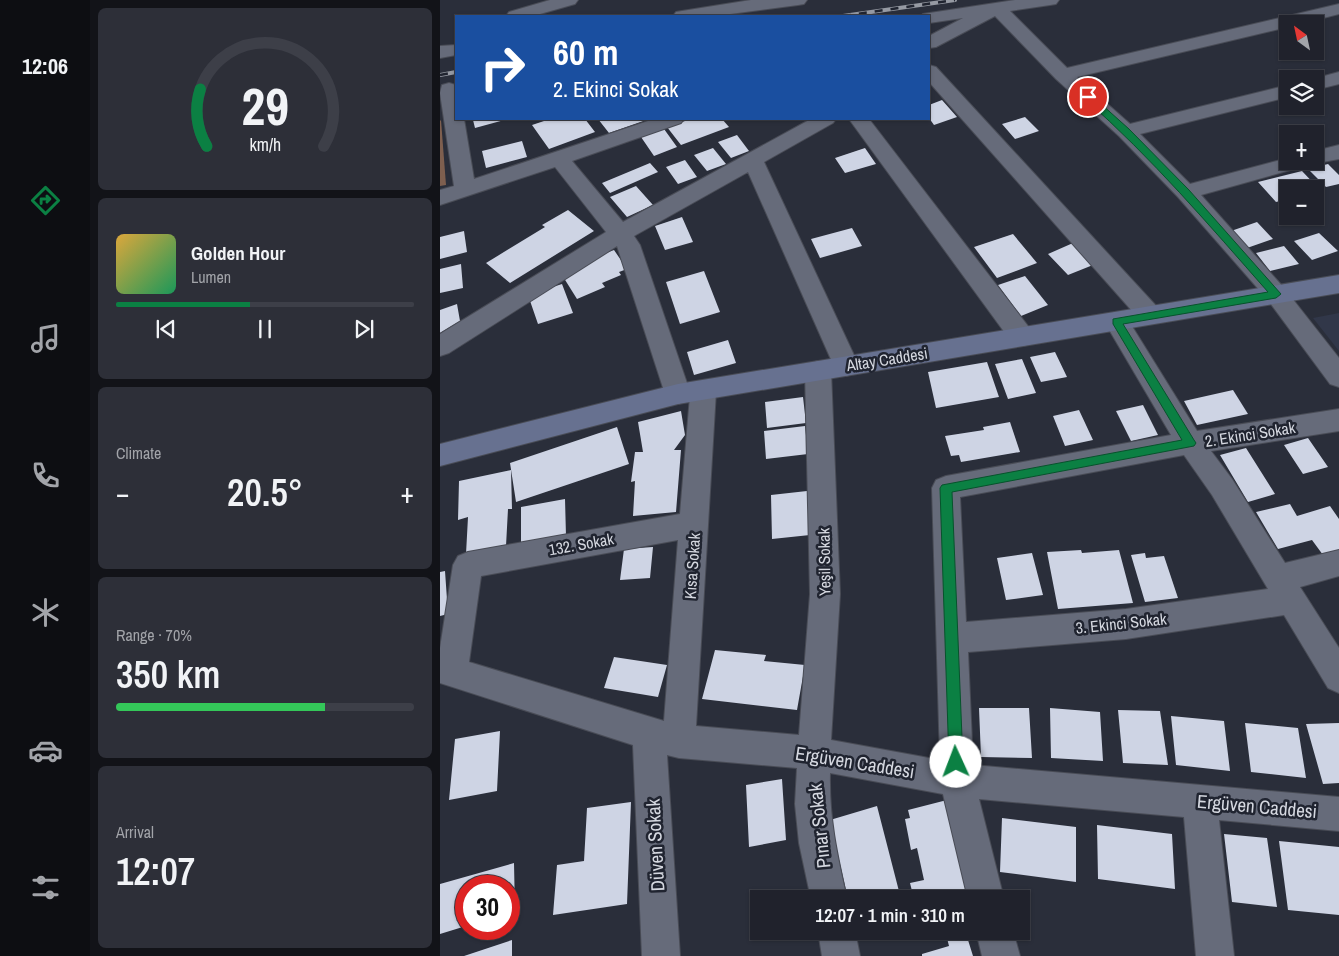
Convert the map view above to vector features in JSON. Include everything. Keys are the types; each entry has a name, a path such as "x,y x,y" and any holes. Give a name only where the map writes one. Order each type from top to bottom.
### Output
{"main road":[{"name":"Altay Caddesi","path":"440,455 690,393 1339,284"}],"street":[{"path":"506,14 569,0"},
{"path":"688,15 779,0 798,0"},
{"path":"930,18 1050,0"},
{"path":"930,42 997,8"},
{"path":"997,8 1063,75 1126,131 1186,192 1276,294 1339,377"},
{"path":"1063,75 1339,9"},
{"path":"440,52 455,50"},
{"path":"930,72 1150,316"},
{"path":"1324,82 1339,78"},
{"path":"448,89 466,188"},
{"path":"1126,131 1279,93"},
{"path":"440,198 671,120"},
{"path":"440,346 621,233 824,120"},
{"path":"860,120 1022,337"},
{"path":"1324,156 1339,152"},
{"path":"559,158 630,245 690,393"},
{"path":"753,160 846,366"},
{"path":"1186,192 1279,168"},
{"path":"1116,322 1190,443 1222,487 1339,677"},
{"name":"Yeşil Sokak","path":"814,753 826,594 818,371"},
{"name":"Kısa Sokak","path":"664,738 695,524 690,393"},
{"name":"2. Ekinci Sokak","path":"984,890 957,780 946,488 1190,443 1339,420"},
{"name":"132. Sokak","path":"446,670 468,565 695,524"},
{"name":"3. Ekinci Sokak","path":"952,638 1126,624 1284,590 1339,563"},
{"name":"Ergüven Caddesi","path":"446,670 664,738 814,753 957,780 1339,814"},
{"name":"Düven Sokak","path":"661,956 664,738"},
{"name":"Pınar Sokak","path":"814,753 812,804 817,843 827,890"},
{"path":"1200,801 1215,956"},
{"path":"838,940 841,956"},
{"path":"996,940 1000,956"}],"shaded area":[{"path":"440,121 446,185 440,186"},
{"path":"1339,313 1339,351 1313,318"}],"building":[{"path":"942,100 957,117 934,125 930,119 930,105"},
{"path":"1025,117 1039,131 1015,139 1002,124"},
{"path":"473,120 504,120 475,128"},
{"path":"547,120 586,120 595,132 549,149 532,125"},
{"path":"599,120 646,120 609,133"},
{"path":"688,120 723,120 729,127 681,145 667,127"},
{"path":"664,129 677,147 654,156 641,137"},
{"path":"737,135 749,151 731,158 718,142"},
{"path":"522,141 527,157 486,168 482,151"},
{"path":"713,148 726,164 707,171 694,155"},
{"path":"865,148 876,164 845,173 835,158"},
{"path":"685,160 697,177 678,184 666,167"},
{"path":"650,163 658,172 610,193 602,183"},
{"path":"1328,164 1339,175 1339,184 1326,187 1324,180 1319,180 1309,170 1324,170 1324,165"},
{"path":"1302,171 1311,180 1279,180 1279,201 1276,202 1258,182"},
{"path":"636,186 653,205 627,217 610,197"},
{"path":"568,210 594,231 510,283 486,263 545,227 542,225"},
{"path":"682,217 693,242 665,250 655,226"},
{"path":"1257,222 1273,239 1247,248 1231,231"},
{"path":"852,228 862,246 820,258 811,239"},
{"path":"464,231 467,252 440,259 440,237"},
{"path":"1319,233 1338,251 1312,260 1294,241"},
{"path":"1013,234 1037,263 997,278 974,247"},
{"path":"1073,243 1093,265 1068,275 1048,254"},
{"path":"1284,246 1299,264 1270,271 1256,253"},
{"path":"614,250 627,269 619,272 621,275 602,283 605,287 577,299 562,275 590,263 588,260"},
{"path":"461,264 463,288 440,293 440,269"},
{"path":"704,271 720,312 680,324 666,282"},
{"path":"1025,276 1048,305 1021,316 998,285"},
{"path":"562,284 573,313 538,324 528,295"},
{"path":"457,304 460,321 440,333 440,310"},
{"path":"728,340 736,363 694,375 687,352"},
{"path":"1055,352 1067,377 1041,382 1030,357"},
{"path":"1022,359 1036,393 1008,399 995,364"},
{"path":"987,362 999,397 936,408 928,372"},
{"path":"1233,390 1248,414 1197,425 1184,401"},
{"path":"803,397 806,423 767,428 765,402"},
{"path":"1143,405 1158,435 1131,441 1116,411"},
{"path":"1079,410 1093,440 1065,446 1053,416"},
{"path":"681,411 685,435 674,450 681,450 676,512 633,516 635,481 631,482 635,452 643,452 638,422"},
{"path":"1010,422 1020,452 961,462 959,455 951,456 945,436 984,430 983,427"},
{"path":"805,426 808,454 766,459 764,431"},
{"path":"617,427 629,464 516,502 510,463"},
{"path":"1308,438 1328,467 1303,474 1284,445"},
{"path":"1246,448 1275,494 1248,502 1220,455"},
{"path":"511,470 512,509 508,509 506,546 466,554 468,517 458,520 459,481"},
{"path":"807,491 810,535 772,539 771,495"},
{"path":"565,499 566,536 521,545 521,507"},
{"path":"1290,504 1297,516 1330,506 1339,519 1339,550 1323,555 1312,540 1278,549 1256,512"},
{"path":"653,547 650,578 620,580 624,549"},
{"path":"1081,550 1082,553 1119,550 1133,603 1058,609 1047,552"},
{"path":"1032,553 1043,595 1006,600 997,558"},
{"path":"1145,553 1146,558 1164,556 1178,598 1145,602 1131,555"},
{"path":"445,571 448,614 440,616 440,572"},
{"path":"715,650 766,655 764,661 805,665 797,710 702,699"},
{"path":"614,657 667,665 658,697 604,688"},
{"path":"979,708 1029,708 1032,758 981,757"},
{"path":"1050,708 1100,712 1103,761 1051,758"},
{"path":"1118,710 1160,711 1168,765 1123,763"},
{"path":"1171,716 1224,721 1230,771 1176,765"},
{"path":"1245,723 1298,728 1306,778 1251,772"},
{"path":"1339,723 1339,783 1323,784 1306,724"},
{"path":"500,731 497,791 449,800 455,739"},
{"path":"782,779 786,840 749,847 746,785"},
{"path":"947,800 971,890 912,890 910,883 924,880 917,848 911,850 905,819 910,818 908,810"},
{"path":"631,802 627,904 553,915 557,865 584,861 587,808"},
{"path":"877,806 899,890 846,890 830,820"},
{"path":"1002,818 1076,827 1076,882 1000,872"},
{"path":"1097,825 1172,834 1175,889 1098,879"},
{"path":"1224,834 1267,838 1277,907 1232,902"},
{"path":"1279,841 1339,847 1339,915 1288,910"},
{"path":"514,863 514,875 472,875"},
{"path":"455,880 455,929 440,934 440,884"},
{"path":"512,940 512,956 464,956"},
{"path":"948,940 968,940 973,956 922,956 922,954 949,946"}],"railway":[{"path":"850,15 955,0"},
{"path":"440,75 455,72"}],"route":[{"path":"956,762 946,488 1190,443 1116,322 1276,294 1186,192 1126,131 1088,97"}]}
